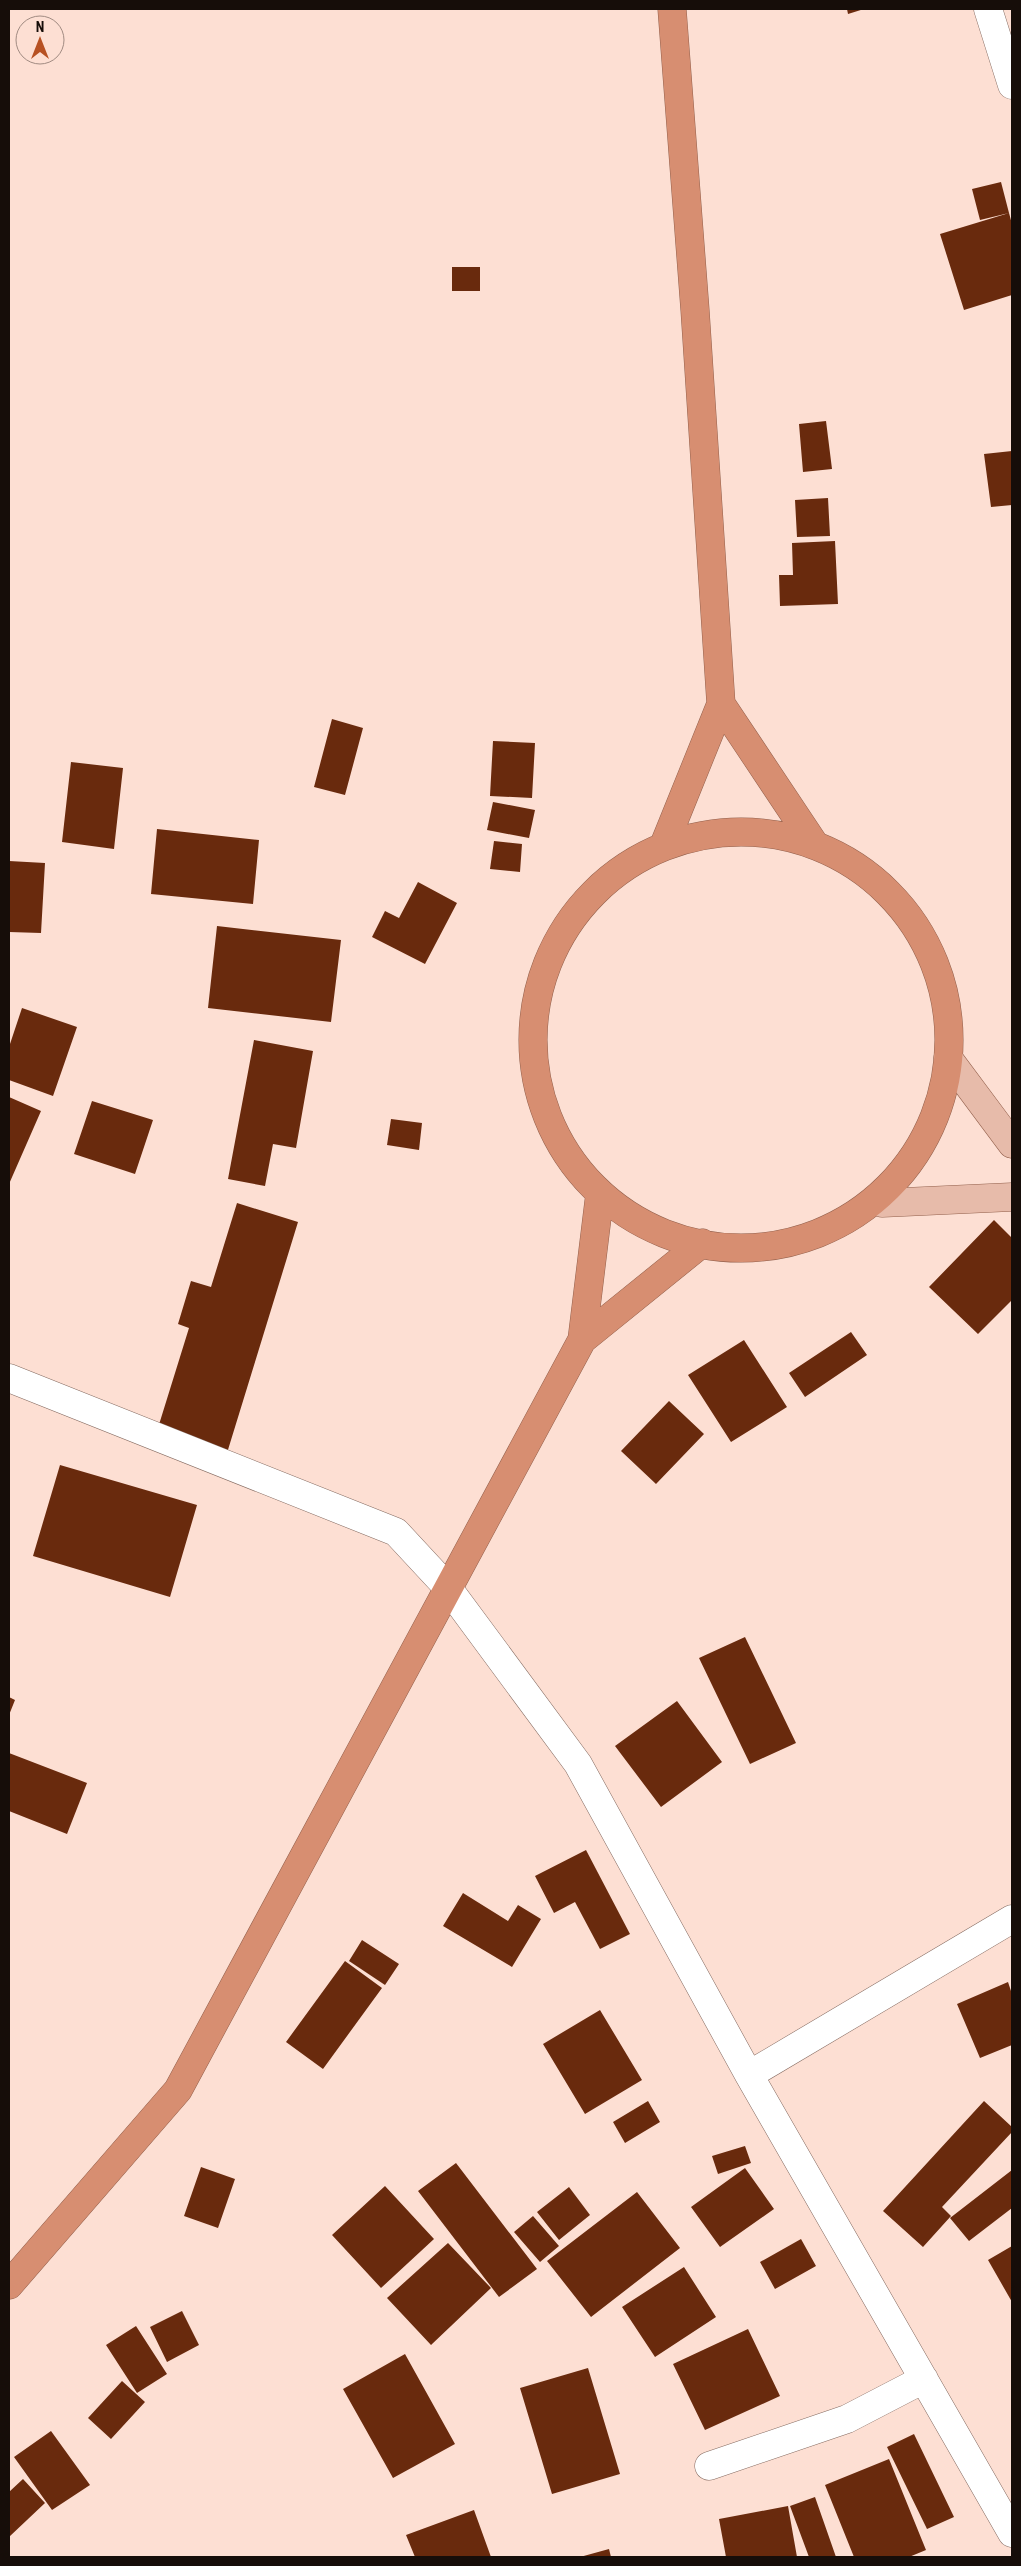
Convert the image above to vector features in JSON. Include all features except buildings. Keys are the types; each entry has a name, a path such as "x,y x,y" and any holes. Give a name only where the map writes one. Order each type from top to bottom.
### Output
{"highway":[{"path":"664,845 720,704 695,310 672,9"},
{"path":"720,704 816,845"},
{"path":"740,831 778,834 816,845 850,862 881,884 907,913 928,946 942,982 948,1019 948,1058 942,1095 928,1131 882,1203 844,1224 780,1243 741,1247 702,1243 665,1233 631,1216 600,1193 573,1164 553,1132 539,1096 532,1058 532,1020 539,982 552,947 573,914 598,886 630,863 664,845 702,835 740,831"},
{"path":"9,2286 178,2090 582,1340 600,1193"},
{"path":"582,1340 702,1243"}],"main road":[{"path":"948,1058 1012,1144"},
{"path":"882,1203 1012,1197"}],"street":[{"path":"988,9 1012,85"},
{"path":"9,1378 396,1532 448,1588 578,1764 749,2075 1012,2533"},
{"path":"749,2075 1012,1918"},
{"path":"709,2466 847,2419 924,2379"}]}
